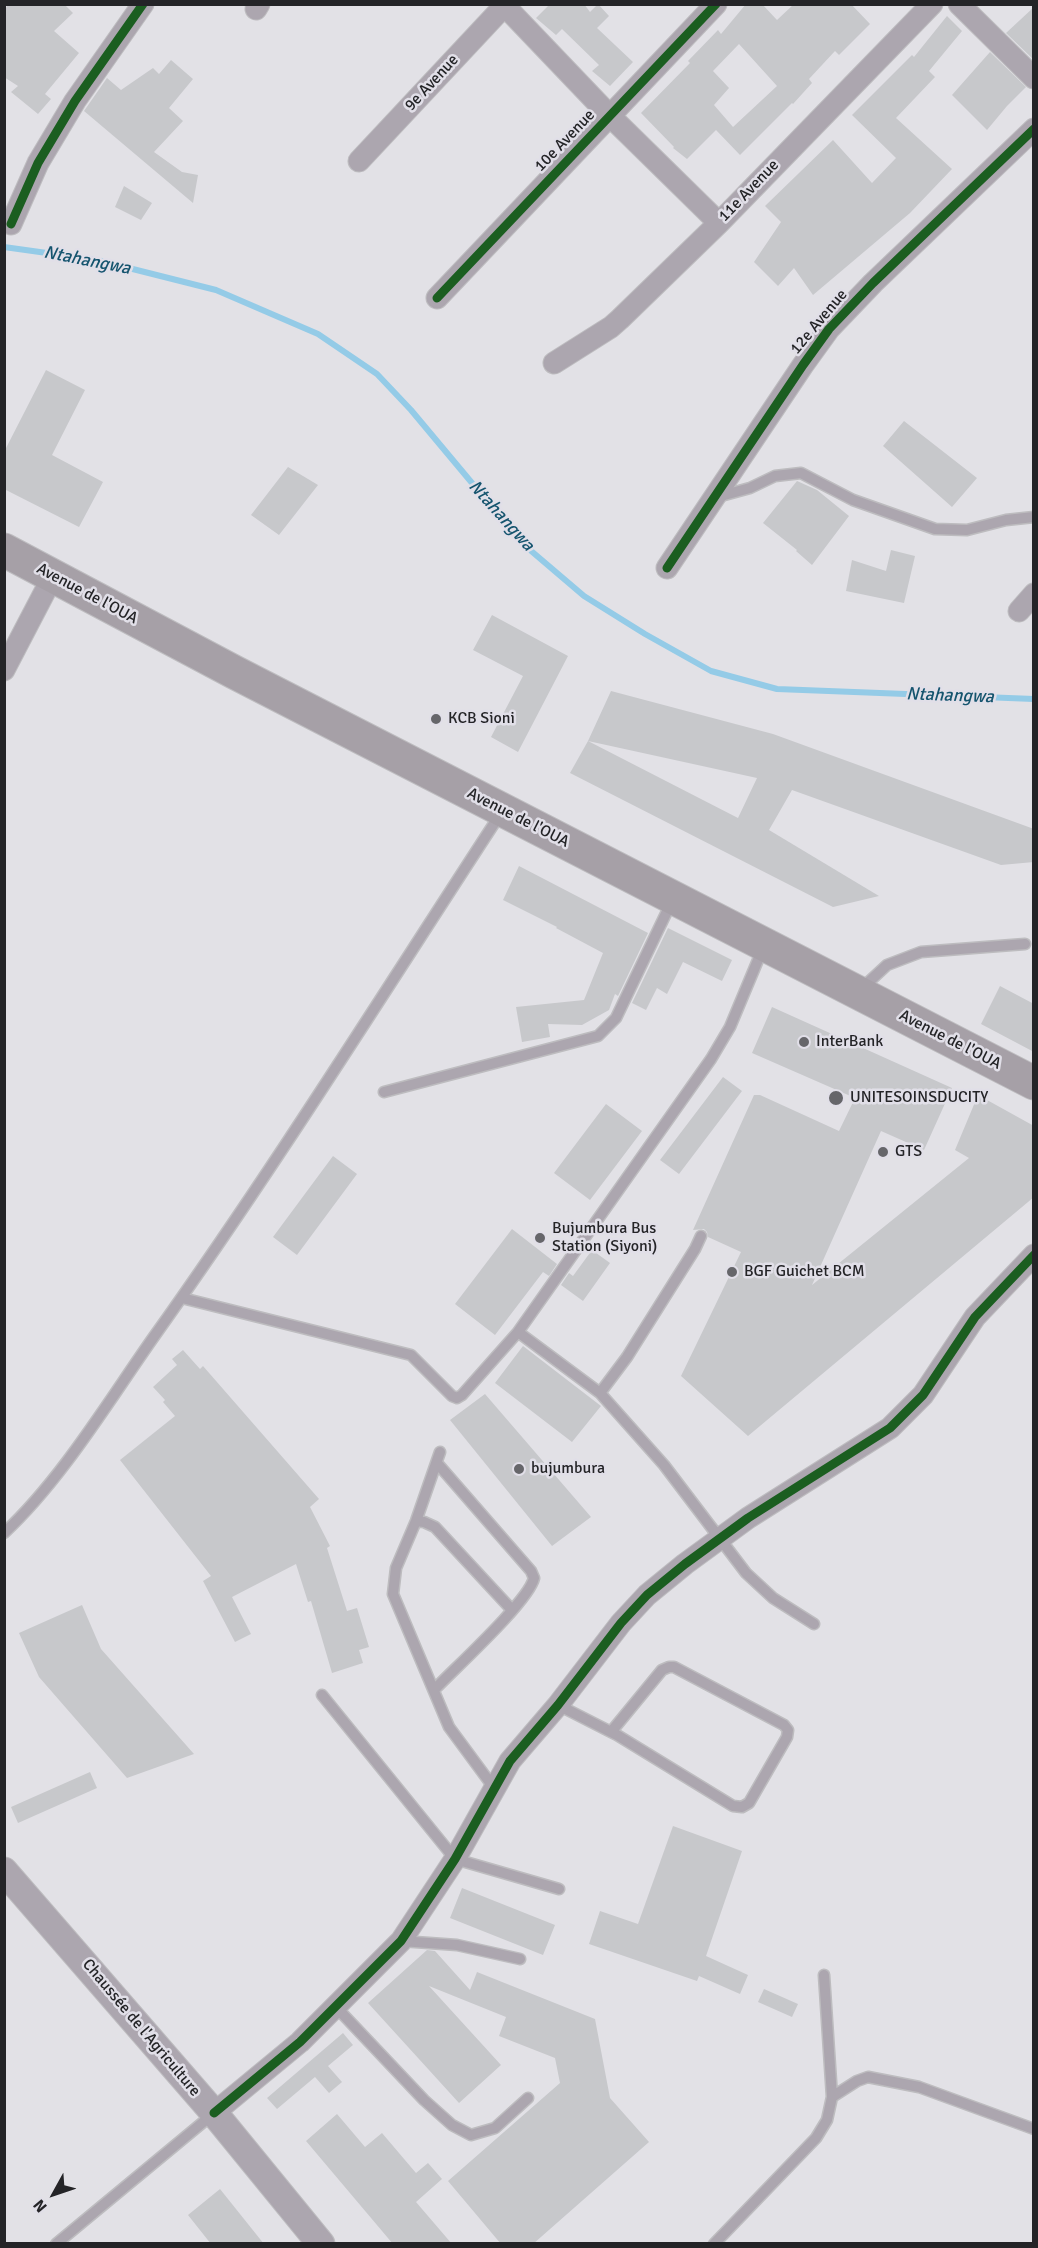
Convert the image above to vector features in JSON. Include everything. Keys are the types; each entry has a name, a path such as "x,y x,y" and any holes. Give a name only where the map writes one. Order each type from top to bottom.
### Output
{"main road":[{"name":"Avenue de l'OUA","path":"4,550 234,672 1034,1083"}],"street":[{"path":"11,224 38,163 75,101 143,4"},
{"name":"10e Avenue","path":"436,298 716,4"},
{"name":"11e Avenue","path":"554,363 611,327 719,223 932,4"},
{"path":"959,4 1034,78"},
{"path":"504,5 610,116 719,223"},
{"name":"9e Avenue","path":"359,161 504,5"},
{"name":"12e Avenue","path":"667,568 802,365 829,329 873,283 1034,129"},
{"path":"4,670 53,576"},
{"path":"1019,611 1034,594"},
{"path":"214,2113 300,2042 401,1941 455,1859 510,1761 558,1705 621,1623 647,1595 748,1518 890,1428 923,1395 975,1317 1034,1256"},
{"name":"Chaussée de l'Agriculture","path":"4,1871 214,2113 321,2244"}],"lane":[{"path":"714,498 750,488 775,476 801,472 854,500 935,529 967,530 1006,520 1034,517"},
{"path":"4,1533 20,1518 55,1476 182,1298 503,810"},
{"path":"384,1092 598,1036 615,1018 673,898"},
{"path":"858,992 887,965 921,952 1025,944"},
{"path":"182,1298 411,1355 452,1396 457,1398 518,1332 711,1059 730,1027 765,945"},
{"path":"600,1393 627,1357 701,1236"},
{"path":"518,1332 600,1393 664,1465 746,1573 773,1598 814,1624"},
{"path":"434,1690 512,1610 533,1584 534,1578 531,1571 439,1457 396,1568 393,1594 449,1727 494,1788"},
{"path":"416,1521 424,1521 435,1527 512,1610"},
{"path":"558,1705 611,1732 733,1806 742,1808 749,1803 787,1737 788,1730 784,1725 674,1667 669,1667 662,1670 611,1732"},
{"path":"322,1695 455,1859 559,1888"},
{"path":"401,1941 458,1945 520,1959"},
{"path":"714,2244 816,2138 827,2120 832,2097 824,1975"},
{"path":"336,2007 424,2100 452,2125 471,2135 495,2128 528,2098"},
{"path":"832,2097 857,2080 868,2077 919,2087 1034,2129"},
{"path":"56,2244 214,2113"}],"building":[{"path":"8,4 64,4 73,13 54,31 79,53 45,94 51,99 38,114 11,92 18,86 4,77 4,12"},
{"path":"550,4 584,4 590,12 598,4 609,16 597,28 633,62 610,86 592,71 599,65 562,29 556,35 536,18"},
{"path":"746,4 762,4 777,20 794,4 851,4 870,24 839,55 835,51 809,79 812,83 793,104 740,155 716,130 687,159 673,148 641,113 690,63 688,61 718,30 721,34","holes":["739,44 777,86 733,127 714,105 729,88 713,71"]},
{"path":"1034,7 1034,60 1006,33"},
{"path":"947,16 962,31 929,71 935,77 896,118 952,169 910,213 813,295 794,268 778,286 754,262 781,222 765,206 833,140 872,183 896,158 852,115 912,55 914,57"},
{"path":"990,52 1026,87 987,130 952,95"},
{"path":"171,60 193,79 169,108 183,121 154,152 182,172 198,175 193,203 84,111 107,78 121,90 153,68 159,74"},
{"path":"124,186 152,203 141,220 115,207"},
{"path":"46,370 85,390 52,455 103,482 79,527 4,489 4,452"},
{"path":"904,421 977,478 952,507 883,446"},
{"path":"288,467 318,485 279,535 251,515"},
{"path":"797,481 817,490 849,516 812,565 763,523"},
{"path":"891,550 915,556 904,603 846,591 852,560 886,571"},
{"path":"492,615 568,656 518,752 491,737 523,676 473,650"},
{"path":"611,691 773,734 1034,829 1034,862 1001,865 792,790 769,830 879,896 833,907 570,773","holes":["588,741 757,778 738,818"]},
{"path":"519,866 648,933 618,996 615,994 609,1010 582,1025 548,1024 550,1037 522,1042 516,1007 584,1000 603,953 503,900"},
{"path":"668,928 732,960 722,981 683,962 667,994 657,988 646,1010 632,1003"},
{"path":"1000,986 1034,1004 1034,1052 981,1024"},
{"path":"772,1007 952,1088 924,1150 881,1131 812,1285 969,1158 955,1150 978,1095 1034,1126 1034,1197 748,1436 681,1376 741,1252 708,1237 704,1229 693,1230 754,1095 760,1095 839,1131 855,1098 752,1053"},
{"path":"723,1077 742,1091 679,1174 660,1160"},
{"path":"606,1104 642,1131 590,1200 554,1173"},
{"path":"333,1156 357,1174 297,1255 273,1237"},
{"path":"512,1229 557,1264 549,1276 543,1272 495,1335 455,1304"},
{"path":"592,1250 610,1263 583,1301 561,1285 569,1273 573,1276"},
{"path":"523,1346 601,1406 572,1442 495,1383"},
{"path":"183,1350 200,1369 203,1366 319,1499 310,1507 330,1546 327,1548 347,1611 357,1608 369,1647 359,1650 363,1663 332,1673 311,1601 308,1602 296,1564 232,1597 251,1634 235,1642 203,1581 211,1576 120,1460 175,1416 153,1387 177,1365 172,1359"},
{"name":"bujumbura","path":"485,1394 591,1517 552,1546 450,1420"},
{"path":"82,1605 101,1649 194,1754 127,1778 39,1677 19,1633"},
{"path":"90,1772 97,1788 18,1823 11,1807"},
{"path":"673,1826 742,1851 706,1956 748,1975 740,1994 699,1976 697,1981 589,1944 600,1911 638,1924"},
{"path":"462,1888 555,1925 543,1955 450,1918"},
{"path":"427,1950 435,1951 470,1990 477,1972 595,2019 610,2098 649,2142 533,2244 501,2244 448,2181 560,2083 555,2058 499,2036 506,2017 429,1986 501,2065 459,2103 368,2003"},
{"path":"764,1989 798,2004 792,2017 758,2002"},
{"path":"343,2033 353,2045 328,2066 342,2082 329,2093 315,2077 277,2109 267,2098"},
{"path":"337,2114 365,2147 382,2133 416,2173 428,2163 442,2179 416,2202 452,2244 393,2244 306,2141"},
{"path":"220,2189 264,2244 211,2244 188,2215"}],"waterway":[{"name":"Ntahangwa","path":"4,247 97,260 216,290 318,334 377,374 411,410 523,544 584,596 711,671 777,689 1034,699"}],"cycle path":[{"path":"11,224 38,163 75,101 143,4"},
{"path":"437,298 716,4"},
{"path":"667,568 829,329 873,283 1034,129"},
{"path":"214,2113 300,2042 401,1941 455,1859 510,1761 558,1705 621,1623 647,1595 748,1518 890,1428 923,1395 975,1317 1034,1255"}],"place":[{"name":"KCB Sioni","path":"436,719"},
{"name":"InterBank","path":"804,1042"},
{"name":"UNITESOINSDUCITY","path":"836,1098"},
{"name":"GTS","path":"883,1152"},
{"name":"Bujumbura Bus Station (Siyoni)","path":"540,1238"},
{"name":"BGF Guichet BCM","path":"732,1272"},
{"name":"bujumbura","path":"519,1469"}]}
